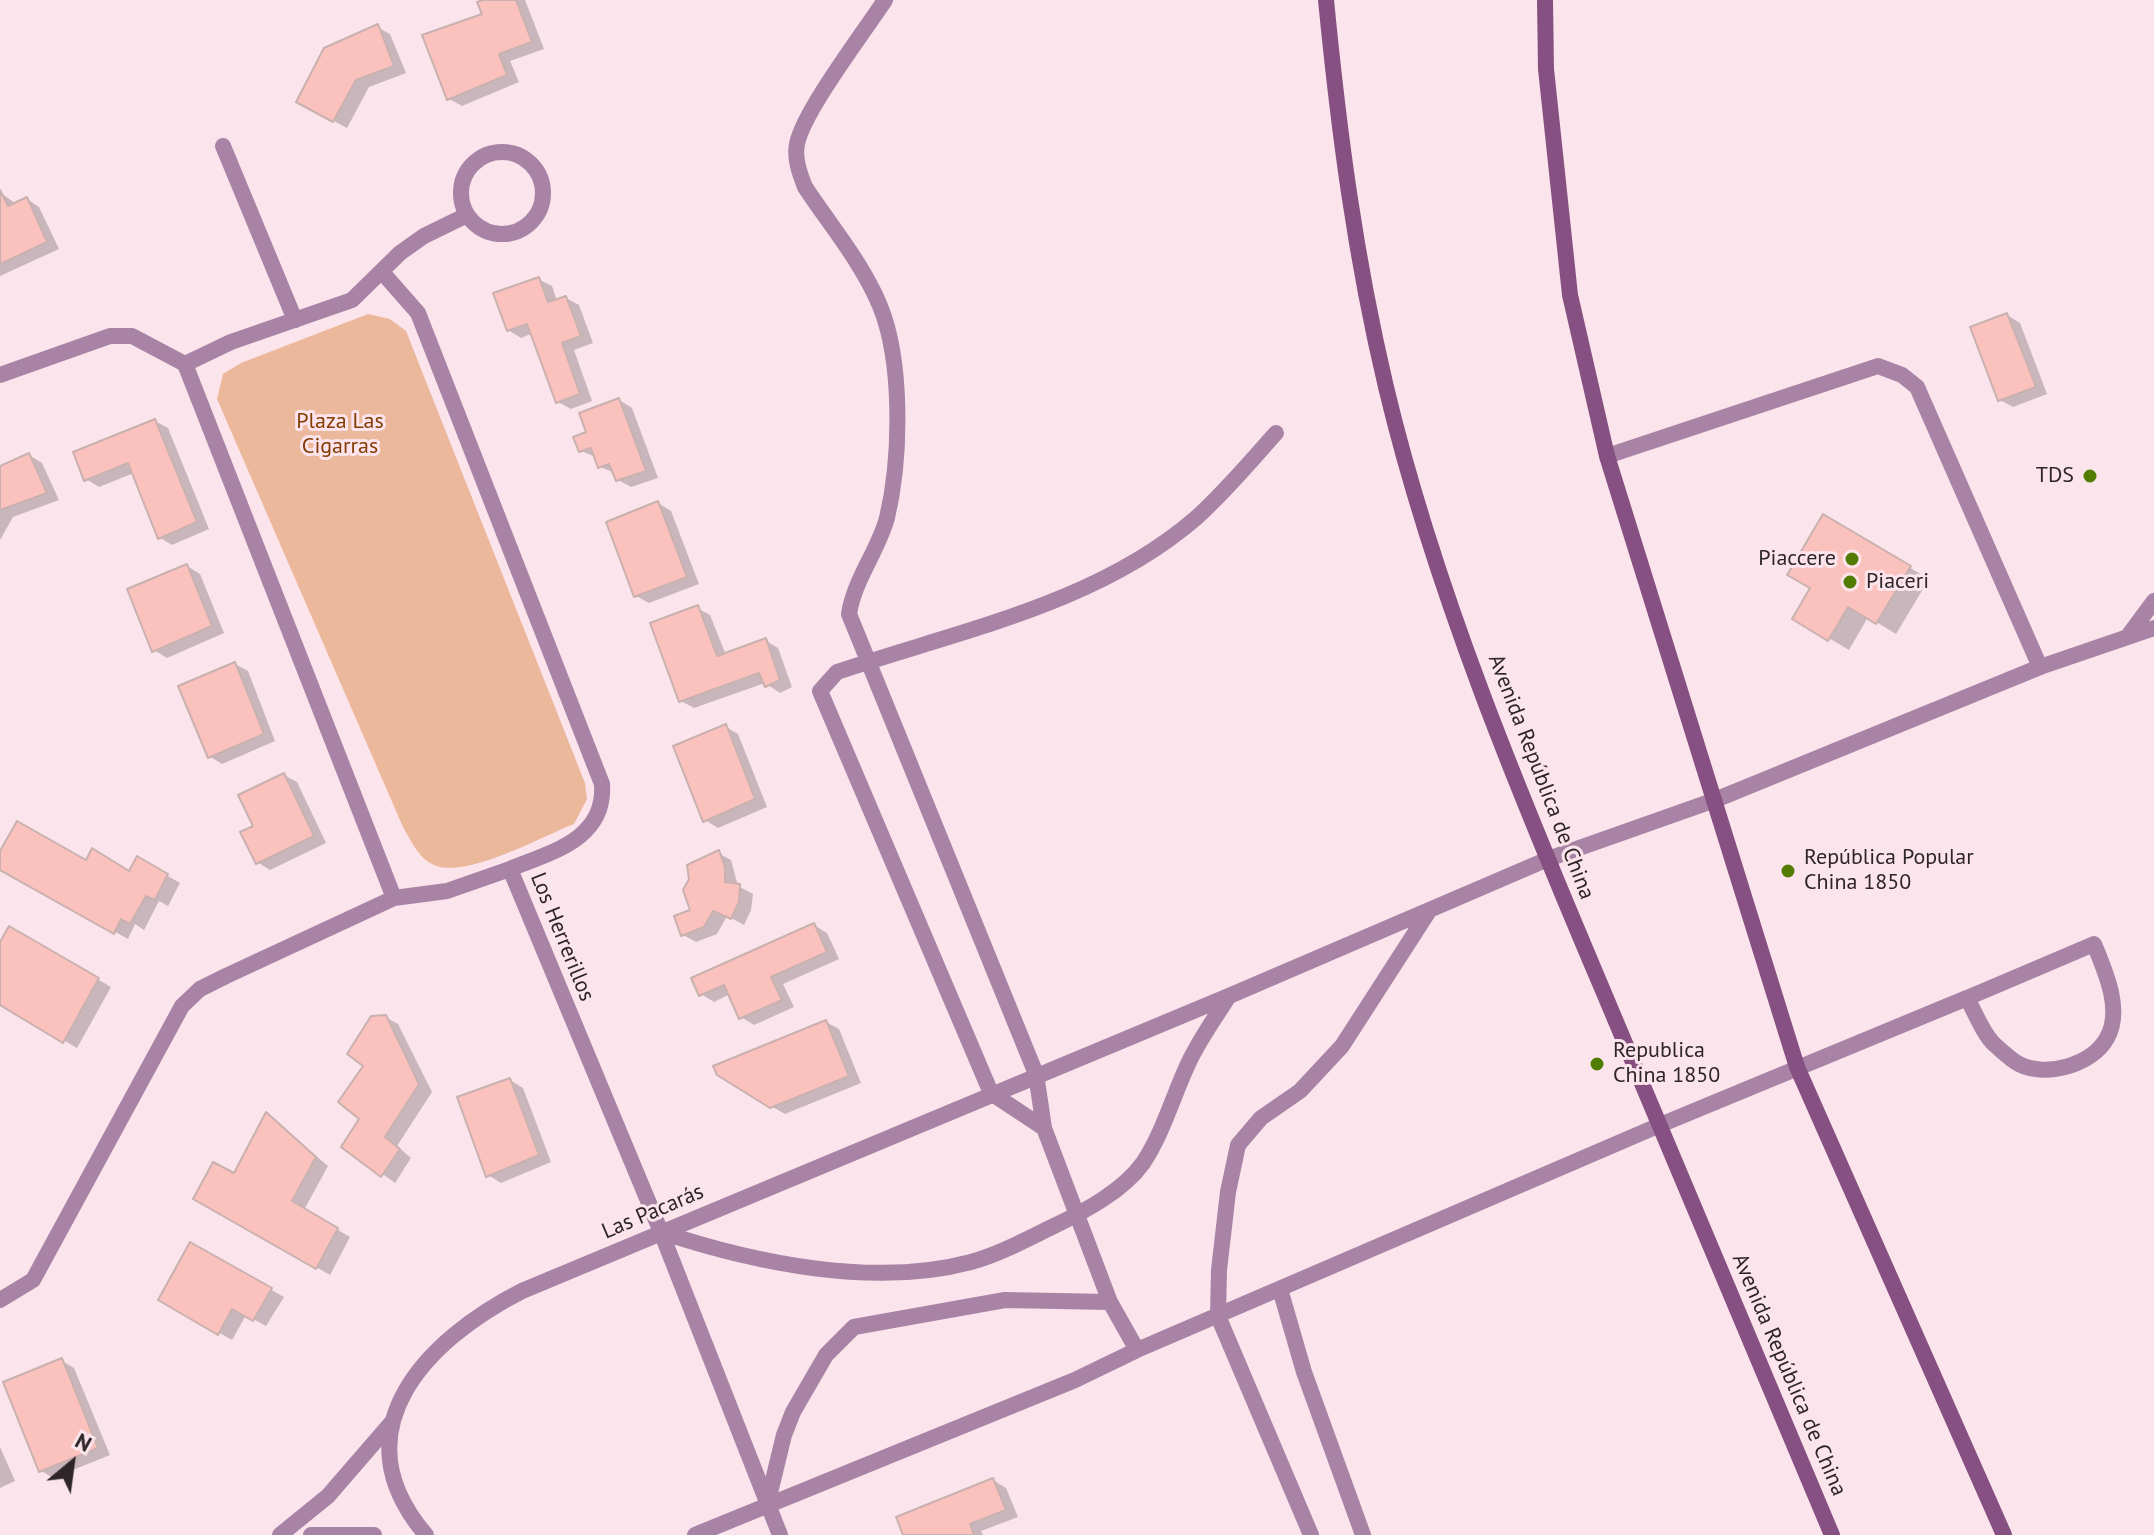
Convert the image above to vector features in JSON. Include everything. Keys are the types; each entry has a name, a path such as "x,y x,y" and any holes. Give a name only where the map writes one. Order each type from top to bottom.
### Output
{"main road":[{"name":"Avenida República de China","path":"1326,0 1343,173 1387,390 1463,636 1548,859 1832,1535"},
{"path":"1545,0 1546,69 1570,295 1607,456 1797,1067 2004,1535"}],"street":[{"path":"885,0 809,117 797,144 799,171 805,187 880,306 895,384 892,495 882,533 851,602 849,614 871,661 978,937 1036,1074 1044,1128 1110,1302 1137,1350"},
{"path":"223,146 295,320"},
{"path":"493,152 520,156 539,174 543,188 538,214 516,232 489,232 467,215 462,203 464,177 481,157 493,152"},
{"path":"185,364 231,342 352,300 424,236 467,215"},
{"name":"Los Herrerillos","path":"382,272 418,313 602,784 603,801 594,822 576,842 510,869 661,1232 780,1535"},
{"path":"0,375 110,336 132,336 185,364 394,898"},
{"path":"1607,456 1878,366 1902,375 1917,387 2040,667"},
{"path":"1044,1128 991,1093 820,691 837,672 1049,601 1132,561 1195,519 1276,433"},
{"path":"2127,637 2154,601"},
{"name":"Las Pacarás","path":"280,1535 328,1496 393,1421 412,1381 438,1345 484,1310 661,1232 1229,996 1548,859 1715,800 2040,667 2154,628"},
{"path":"0,1300 33,1280 182,1006 200,989 394,898 447,891 510,869"},
{"path":"1311,1535 1218,1316 1219,1270 1228,1192 1238,1145 1261,1118 1300,1091 1342,1046 1429,911"},
{"path":"695,1535 1075,1380 1137,1350 1660,1125 2094,944 2110,984 2112,1011 2108,1038 2092,1055 2069,1066 2049,1070 2020,1065 1992,1043 1967,998"},
{"path":"661,1232 726,1253 852,1271 919,1272 972,1261 1078,1214 1118,1187 1142,1165 1157,1139 1190,1059 1229,996"},
{"path":"1280,1289 1304,1372 1363,1535"},
{"path":"767,1505 784,1435 793,1412 826,1355 854,1327 1005,1300 1110,1302"},
{"name":"Las Pacarás","path":"393,1421 389,1453 394,1483 405,1510 426,1535"},
{"path":"311,1535 374,1535"}],"green space":[{"name":"Plaza Las Cigarras","path":"368,314 390,319 406,331 585,783 587,799 574,824 504,855 465,866 448,868 428,862 403,827 217,399 223,374 241,363"}],"building":[{"path":"516,0 532,42 499,54 507,75 447,100 422,35 482,14 477,2"},
{"path":"378,24 394,66 356,80 333,122 296,102 324,48"},
{"path":"0,190 8,206 27,197 47,242 0,264"},
{"path":"539,277 548,302 566,296 581,336 562,343 580,394 556,403 527,324 507,331 493,293"},
{"path":"2007,313 2036,387 1998,401 1970,327"},
{"path":"619,398 646,471 616,481 609,464 598,468 591,448 579,452 573,437 586,432 579,413"},
{"path":"155,419 197,522 158,539 128,463 84,481 73,452"},
{"path":"29,453 47,493 0,510 0,466"},
{"path":"658,501 687,577 634,597 606,522"},
{"name":"Piaceri","path":"1823,514 1911,566 1876,624 1848,607 1828,641 1792,619 1810,588 1787,575"},
{"path":"187,564 212,626 152,652 127,589"},
{"path":"698,605 717,656 766,638 780,680 765,687 759,673 679,702 650,623"},
{"path":"235,662 264,734 208,758 178,686"},
{"path":"726,724 755,799 703,822 673,746"},
{"path":"284,773 314,836 256,864 240,832 253,826 238,795"},
{"path":"17,821 86,860 92,848 129,871 137,856 168,874 155,900 146,896 130,924 121,919 114,934 0,870 0,851"},
{"path":"719,850 725,867 725,882 740,884 739,902 731,919 713,911 704,927 681,936 674,916 690,910 683,890 689,879 687,865"},
{"path":"814,923 827,952 771,977 782,1000 739,1019 724,985 699,996 691,978"},
{"path":"9,926 99,978 63,1043 0,1005 0,942"},
{"path":"386,1015 419,1084 385,1137 400,1149 381,1177 341,1147 359,1119 338,1102 363,1066 347,1054 371,1016"},
{"path":"826,1020 849,1076 770,1108 717,1075 713,1066"},
{"path":"510,1078 539,1155 486,1177 457,1097"},
{"path":"266,1112 316,1157 292,1201 338,1228 316,1269 193,1199 213,1162 234,1173"},
{"path":"190,1242 272,1288 253,1321 232,1309 218,1335 158,1300"},
{"path":"62,1358 98,1448 39,1472 3,1382"},
{"path":"993,1478 1006,1510 970,1524 974,1535 903,1535 896,1517"}],"place":[{"name":"TDS","path":"2090,476"},
{"name":"Piaccere","path":"1852,559"},
{"name":"Piaceri","path":"1850,582"},
{"name":"República Popular China 1850","path":"1788,871"},
{"name":"Republica China 1850","path":"1597,1064"}]}
